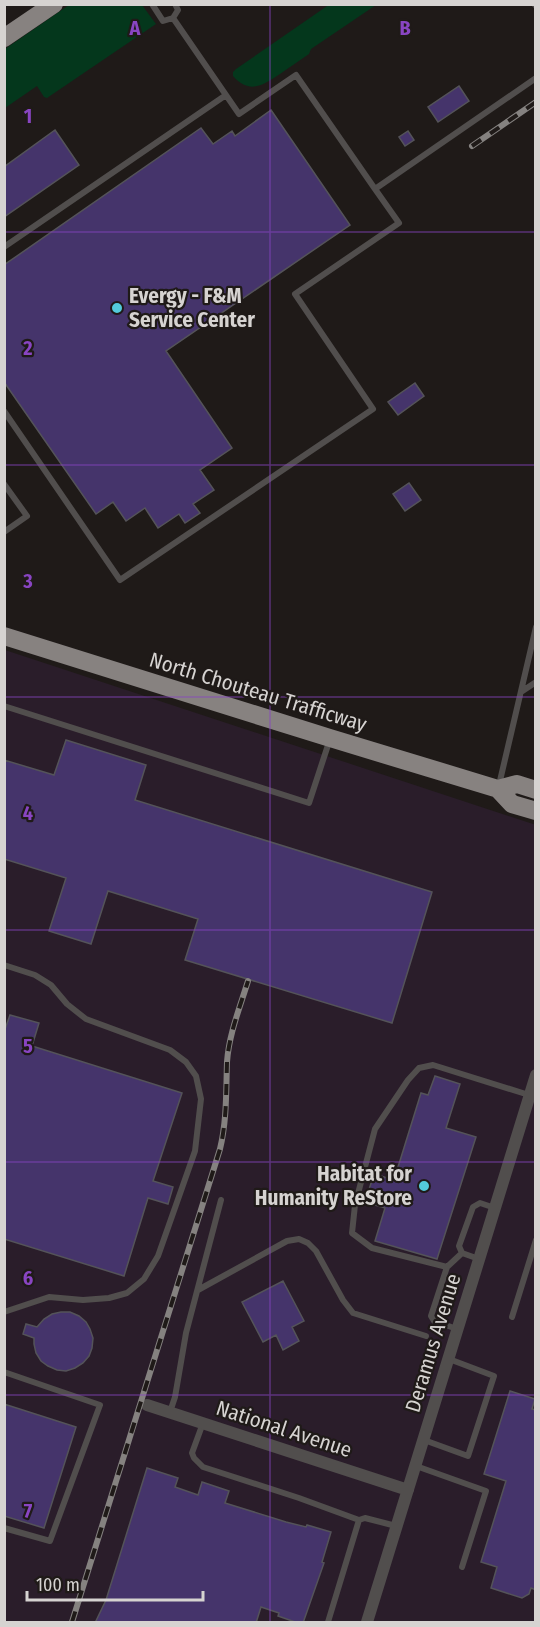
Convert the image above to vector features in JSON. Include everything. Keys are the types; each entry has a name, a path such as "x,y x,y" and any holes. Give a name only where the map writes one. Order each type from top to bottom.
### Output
{"main road":[{"path":"4,39 54,4"},
{"name":"North Chouteau Trafficway","path":"4,636 498,789 512,804 536,811"},
{"name":"North Chouteau Trafficway","path":"498,789 517,784 536,790"}],"street":[{"name":"Deramus Avenue","path":"367,1623 536,1075"},
{"name":"National Avenue","path":"147,1405 408,1490"}],"lane":[{"path":"152,4 163,21 173,18 178,10 175,4"},
{"path":"4,411 120,580 373,409 295,294 399,223 296,75 239,114 173,18"},
{"path":"375,189 536,78"},
{"path":"4,248 226,95"},
{"path":"4,484 27,516 4,532"},
{"path":"498,789 536,627"},
{"path":"521,692 536,682"},
{"path":"4,706 309,803 330,738"},
{"path":"4,965 35,975 51,985 67,1004 86,1018 170,1050 186,1062 196,1076 201,1099 195,1151 158,1256 144,1279 127,1293 109,1298 83,1300 49,1297 4,1311"},
{"path":"447,1267 372,1248 352,1233 355,1204 375,1129 408,1080 419,1068 433,1065 532,1092"},
{"path":"170,1412 176,1397 186,1333 221,1200"},
{"path":"457,1329 434,1321 431,1316 447,1267 461,1250 472,1207 480,1203 495,1208"},
{"path":"198,1290 288,1241 299,1239 308,1243 316,1251 343,1300 353,1313 426,1336"},
{"path":"512,1317 536,1240"},
{"path":"461,1250 479,1259"},
{"path":"423,1439 468,1456 494,1376 448,1359"},
{"path":"4,1372 100,1405 50,1541 4,1528"},
{"path":"203,1423 192,1453 203,1467 359,1520 365,1518 397,1526"},
{"path":"415,1466 486,1491 462,1567"},
{"path":"328,1623 359,1520"}],"shaded area":[{"path":"5,650 536,825 535,1622 5,1622"}],"green space":[{"path":"330,4 376,5 311,49 309,54 262,84 251,87 239,82 233,76 236,69"},
{"path":"69,5 142,5 156,24 47,98 37,86 5,108 5,49"}],"building":[{"path":"459,86 469,101 438,122 428,107"},
{"name":"Evergy - F&M Service Center","path":"271,110 350,225 166,351 232,448 200,470 214,490 193,504 200,513 185,523 179,514 158,528 145,508 126,521 113,502 96,514 4,382 4,265 201,128 213,144 232,131 235,136"},
{"path":"55,130 79,165 4,217 4,167"},
{"path":"408,131 414,140 405,146 399,137"},
{"path":"415,383 424,396 398,415 388,402"},
{"path":"409,483 421,500 405,511 393,494"},
{"path":"66,740 146,765 135,800 432,892 392,1023 185,960 198,919 108,891 91,944 49,931 66,878 4,859 4,760 54,775"},
{"path":"10,1015 39,1023 32,1046 182,1093 153,1181 173,1187 168,1204 148,1198 124,1276 4,1239 4,1032"},
{"path":"435,1076 460,1084 446,1128 476,1137 437,1259 375,1241 385,1208 365,1202 374,1174 394,1180 421,1093 428,1095"},
{"path":"283,1281 304,1321 292,1327 299,1341 283,1350 276,1335 263,1342 242,1302"},
{"path":"70,1312 79,1316 86,1322 93,1338 89,1356 83,1363 66,1371 57,1370 41,1361 36,1353 34,1338 23,1334 26,1324 37,1327 52,1314"},
{"path":"510,1391 535,1399 532,1409 536,1410 536,1590 531,1588 529,1594 522,1598 491,1588 497,1567 481,1562 506,1481 484,1474"},
{"path":"4,1404 76,1427 44,1528 4,1516"},
{"path":"147,1468 178,1478 175,1487 198,1495 202,1482 229,1491 225,1503 286,1522 331,1532 322,1562 324,1563 303,1623 278,1616 279,1613 261,1607 256,1623 95,1623 106,1600"}],"railway":[{"path":"472,146 536,102"},
{"path":"72,1622 220,1149 225,1116 228,1052 248,981"}],"place":[{"name":"Evergy - F&M Service Center","path":"117,308"},
{"name":"Habitat for Humanity ReStore","path":"424,1186"}]}
